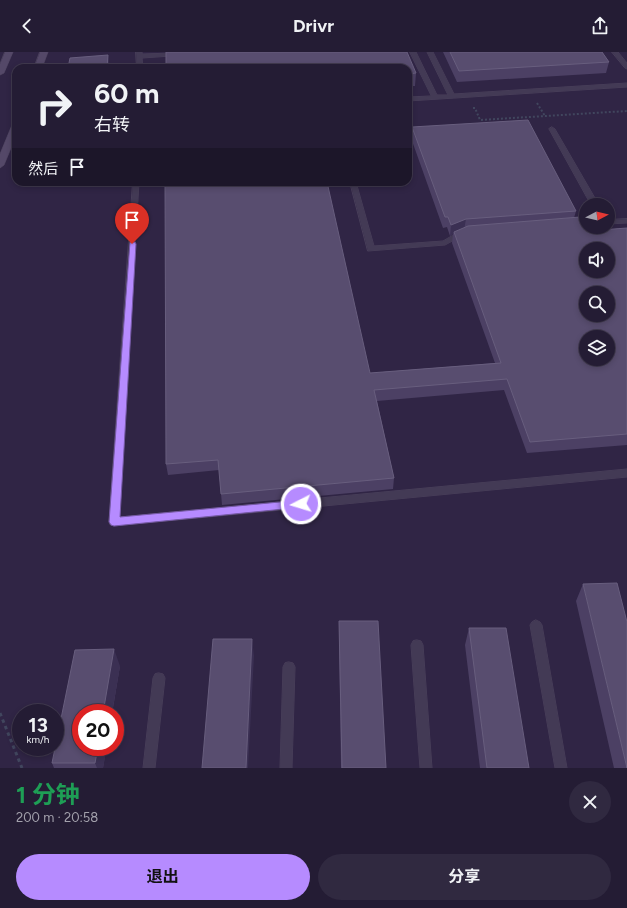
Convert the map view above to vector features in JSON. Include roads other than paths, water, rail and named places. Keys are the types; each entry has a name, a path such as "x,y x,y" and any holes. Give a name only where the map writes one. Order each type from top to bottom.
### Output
{"main road":[{"path":"0,73 9,52"},
{"path":"40,64 44,52"},
{"path":"0,163 12,134"}],"lane":[{"path":"140,54 200,52"},
{"path":"413,52 435,97"},
{"path":"430,52 452,96"},
{"path":"615,52 627,67"},
{"path":"412,99 627,85"},
{"path":"552,129 591,198"},
{"path":"136,186 114,522 627,473"},
{"path":"354,186 371,249 445,243 464,233 472,232"},
{"path":"615,222 627,221"},
{"path":"536,625 561,768"},
{"path":"417,645 426,768"},
{"path":"286,768 289,667"},
{"path":"149,768 159,678"}]}
